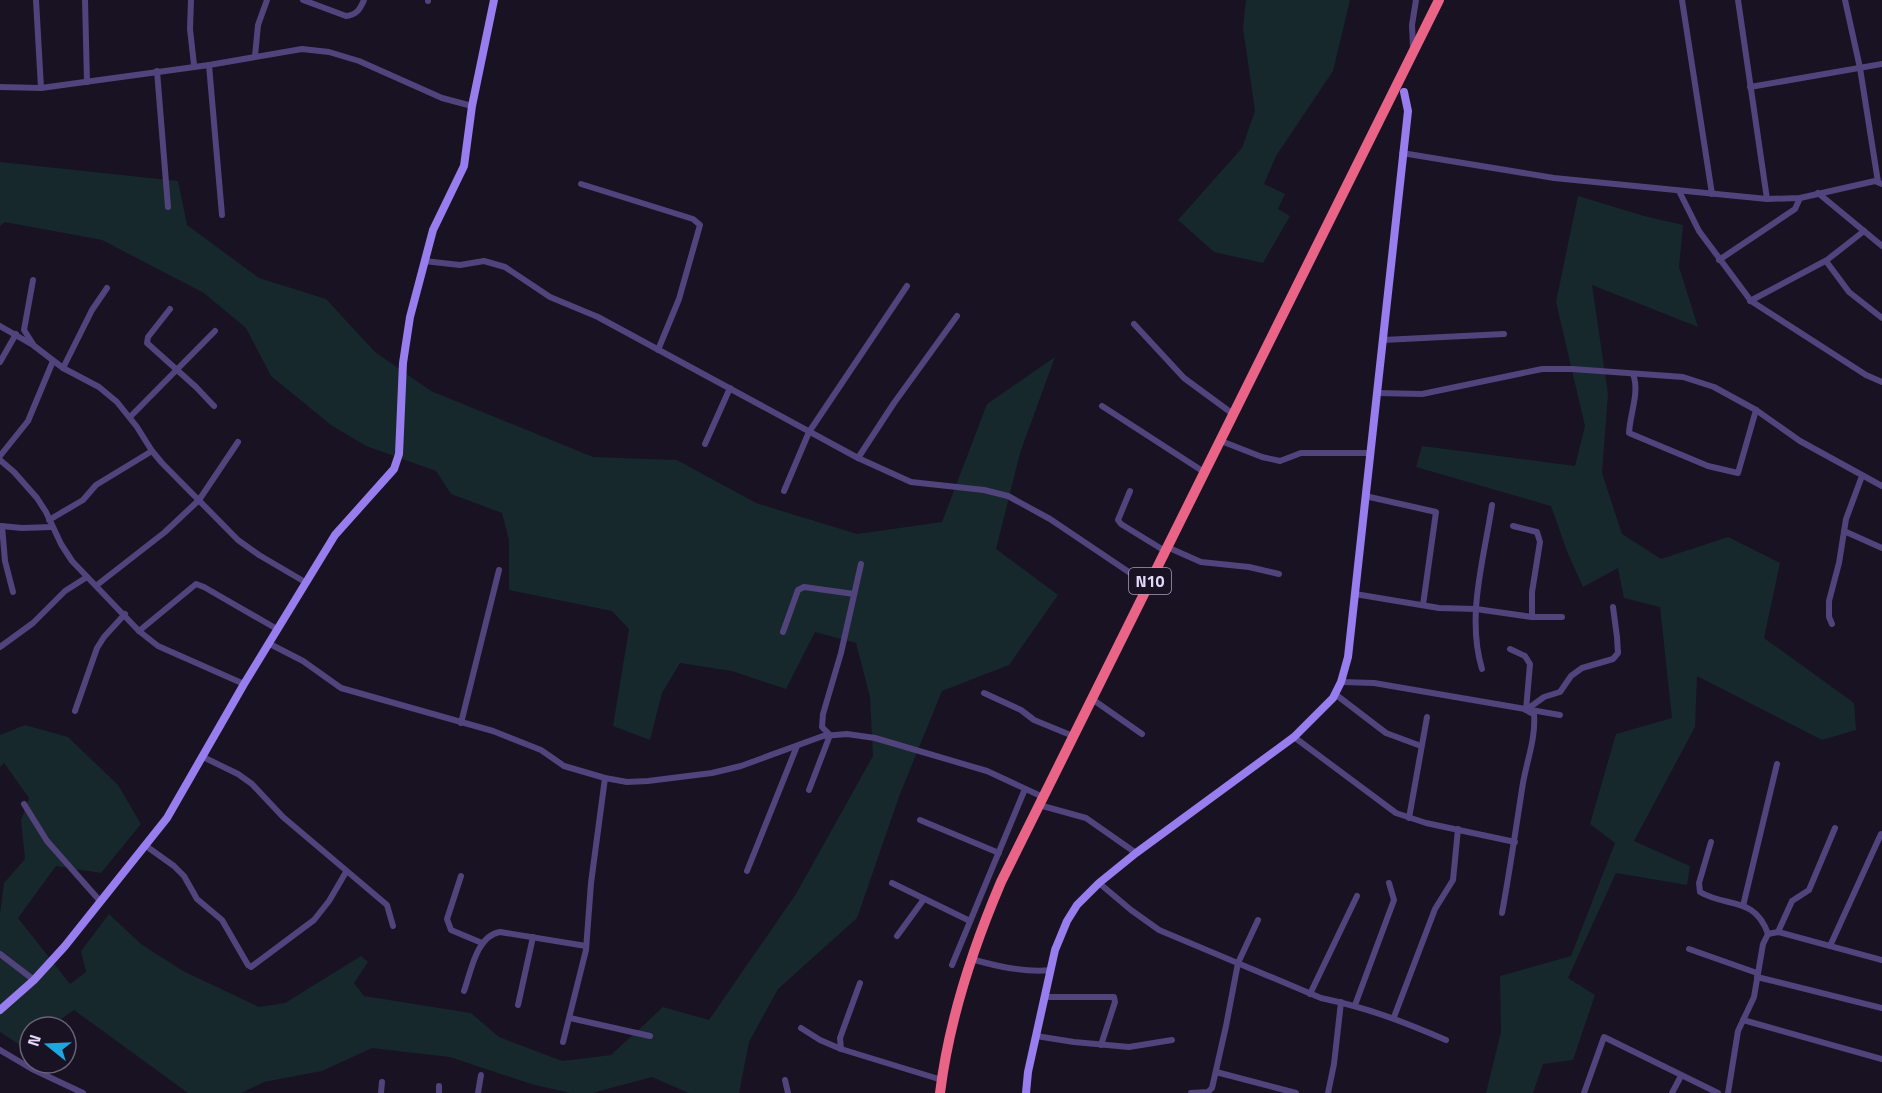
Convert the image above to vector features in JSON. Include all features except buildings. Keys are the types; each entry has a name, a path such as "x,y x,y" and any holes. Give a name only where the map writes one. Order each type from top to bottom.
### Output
{"highway":[{"name":"N10","path":"940,1093 956,1007 971,959 1001,882 1233,414 1401,87 1414,51 1439,0"}],"street":[{"path":"36,0 41,88"},
{"path":"85,0 87,82"},
{"path":"190,0 194,66"},
{"path":"255,56 258,25 267,0"},
{"path":"303,0 346,16 358,12 364,0"},
{"path":"0,1010 34,980 65,946 167,818 268,643 335,535 394,470 401,428 405,350 410,317 424,261 441,212 464,166 472,105 494,0"},
{"path":"1414,51 1412,25 1416,0"},
{"path":"1682,0 1712,194"},
{"path":"1738,0 1767,199"},
{"path":"1402,153 1554,177 1767,199 1800,198 1880,183 1845,0"},
{"path":"0,87 41,88 209,65 302,49 329,52 359,61 442,98 472,105"},
{"path":"1750,87 1882,64"},
{"path":"209,65 222,215"},
{"path":"157,71 168,207"},
{"path":"1026,1093 1028,1072 1055,950 1067,921 1077,905 1099,883 1136,853 1294,737 1321,711 1335,694 1341,681 1348,657 1408,111 1401,87"},
{"path":"581,184 693,219 700,225 679,299 658,350"},
{"path":"1679,191 1698,231 1750,301 1866,375 1882,382"},
{"path":"1818,193 1882,246"},
{"path":"1719,260 1795,209 1800,198"},
{"path":"1750,301 1826,261 1864,231"},
{"path":"424,261 460,265 484,261 505,267 550,297 591,313 858,458 911,482 984,490 1008,496 1050,519 1148,585"},
{"path":"1826,261 1849,292 1882,318"},
{"path":"33,280 24,330 33,345"},
{"path":"784,491 809,432 907,286"},
{"path":"63,368 92,310 107,288"},
{"path":"170,309 148,337 147,343 214,406"},
{"path":"858,458 894,403 957,316"},
{"path":"1134,324 1184,378 1233,414"},
{"path":"0,326 33,345 63,368 99,387 117,402 130,417 152,451 238,540 306,582"},
{"path":"130,417 215,331"},
{"path":"0,362 16,334"},
{"path":"1383,340 1504,334"},
{"path":"53,361 28,421 0,458 37,498 60,544 87,577 139,631 158,646 244,684"},
{"path":"1377,393 1422,394 1542,369 1683,378 1714,387 1756,410 1800,441 1882,486"},
{"path":"1633,374 1637,385 1629,433 1708,466 1738,473 1756,410"},
{"path":"705,444 730,388"},
{"path":"1102,406 1204,472"},
{"path":"1221,441 1262,457 1280,461 1301,453 1370,453"},
{"path":"97,585 165,532 199,500 238,442"},
{"path":"49,519 83,501 96,485 152,451"},
{"path":"1832,624 1829,617 1829,601 1839,563 1844,531 1862,476"},
{"path":"1130,491 1118,520 1120,524 1166,549 1201,562 1249,567 1279,574"},
{"path":"1365,495 1436,512 1423,605"},
{"path":"1482,669 1477,654 1476,609 1492,506"},
{"path":"13,592 5,561 1,526 52,527"},
{"path":"1513,526 1537,532 1540,542 1532,592 1532,617"},
{"path":"1844,531 1882,548"},
{"path":"830,735 822,727 822,714 841,653 861,564"},
{"path":"461,723 499,570"},
{"path":"0,647 33,622 65,591 87,577"},
{"path":"139,631 196,584 277,629"},
{"path":"783,632 798,590 804,587 854,594"},
{"path":"1355,594 1423,605 1476,609 1532,617 1562,617"},
{"path":"1526,710 1544,697 1560,692 1571,676 1582,668 1613,659 1617,652 1617,645 1615,614 1612,607"},
{"path":"75,711 97,648 125,614"},
{"path":"268,643 303,661 341,688 493,731 541,750 564,766 605,778 627,782 712,773 741,766 823,736 847,734 875,738 987,771 1025,789 1041,801 1086,818 1136,853"},
{"path":"1510,649 1525,656 1530,664 1526,710"},
{"path":"1341,681 1374,683 1560,716"},
{"path":"984,693 1021,710 1034,720 1073,736"},
{"path":"1335,694 1386,733 1421,746"},
{"path":"1092,699 1143,734"},
{"path":"1502,913 1523,781 1535,727 1534,714 1526,710"},
{"path":"1409,818 1427,717"},
{"path":"808,790 830,735"},
{"path":"1294,737 1390,809 1409,818 1515,842"},
{"path":"747,871 797,746"},
{"path":"203,757 238,774 252,784 283,817 387,905 393,926"},
{"path":"1743,906 1777,764"},
{"path":"564,1042 586,946 591,884 605,778"},
{"path":"952,965 1025,789"},
{"path":"24,804 47,841 100,902"},
{"path":"920,820 999,853"},
{"path":"1778,932 1792,901 1809,890 1835,828"},
{"path":"1394,1017 1435,909 1453,880 1458,830"},
{"path":"1830,946 1881,834"},
{"path":"1711,842 1699,883 1700,892 1756,912 1768,934"},
{"path":"146,846 184,876 197,899 222,920 251,967 314,920 346,872"},
{"path":"461,876 447,919 448,926 451,930 482,943"},
{"path":"892,883 970,921"},
{"path":"1099,883 1159,930 1310,994 1394,1017 1446,1040"},
{"path":"1355,1005 1394,900 1389,883"},
{"path":"1310,994 1357,896"},
{"path":"897,936 924,899"},
{"path":"1191,1093 1210,1091 1216,1072 1238,963 1258,920"},
{"path":"464,991 482,943 487,936 500,932 586,946"},
{"path":"1768,934 1778,932 1882,960"},
{"path":"1728,1093 1736,1039 1754,997 1763,944 1768,934"},
{"path":"518,1005 532,938"},
{"path":"1689,949 1757,975 1882,1008"},
{"path":"0,954 34,980"},
{"path":"971,959 991,965 1040,971 1051,970"},
{"path":"840,1049 840,1038 860,983"},
{"path":"1045,997 1114,997 1115,1002 1101,1045"},
{"path":"1329,1093 1341,1002"},
{"path":"570,1018 650,1036"},
{"path":"1743,1020 1882,1059"},
{"path":"801,1028 840,1049 942,1080"},
{"path":"1036,1036 1129,1047 1172,1040"},
{"path":"1584,1093 1604,1037 1718,1093"},
{"path":"0,1050 32,1069 83,1093"},
{"path":"1216,1072 1296,1093"},
{"path":"478,1093 481,1075"},
{"path":"1672,1093 1681,1076"},
{"path":"785,1080 788,1093"},
{"path":"381,1093 382,1082"},
{"path":"62,1093 66,1085"}],"shaded area":[{"path":"1246,0 1350,0 1333,71 1276,156 1264,184 1285,194 1278,209 1290,216 1263,263 1214,252 1178,220 1242,148 1255,111 1243,28"},
{"path":"0,162 178,181 187,225 259,278 326,299 375,352 431,391 593,457 677,460 756,503 857,534 942,522 987,404 1055,357 1020,453 996,549 1058,595 1009,665 942,691 900,794 857,918 778,989 749,1042 739,1093 689,1093 652,1077 592,1093 570,1093 531,1084 450,1057 372,1048 322,1071 264,1082 241,1093 188,1093 74,1010 67,1015 18,1015 18,1044 0,1032 0,914 4,883 25,859 21,820 29,798 4,763 0,767 0,735 25,725 68,737 118,785 141,824 101,873 56,866 18,918 70,984 86,972 81,951 109,914 141,944 183,971 259,1007 285,1003 361,956 368,962 354,983 364,996 471,1013 499,1037 562,1061 611,1055 663,1007 709,1020 796,894 873,756 870,697 856,643 815,632 786,689 732,671 680,663 662,693 650,740 613,726 629,629 612,611 509,590 509,540 502,513 451,494 436,471 366,446 331,425 271,376 246,328 204,293 102,240 5,222 0,226"},
{"path":"1578,196 1683,225 1679,267 1698,327 1592,285 1608,394 1602,473 1622,534 1661,559 1728,537 1780,563 1764,638 1854,703 1856,730 1822,740 1697,676 1695,727 1634,841 1690,866 1687,885 1616,873 1568,978 1595,995 1573,1060 1543,1064 1533,1093 1486,1093 1501,1032 1500,976 1571,956 1615,843 1590,824 1616,734 1672,718 1660,607 1624,598 1618,568 1583,587 1568,554 1551,506 1416,467 1422,446 1575,466 1585,426 1556,302"}]}
